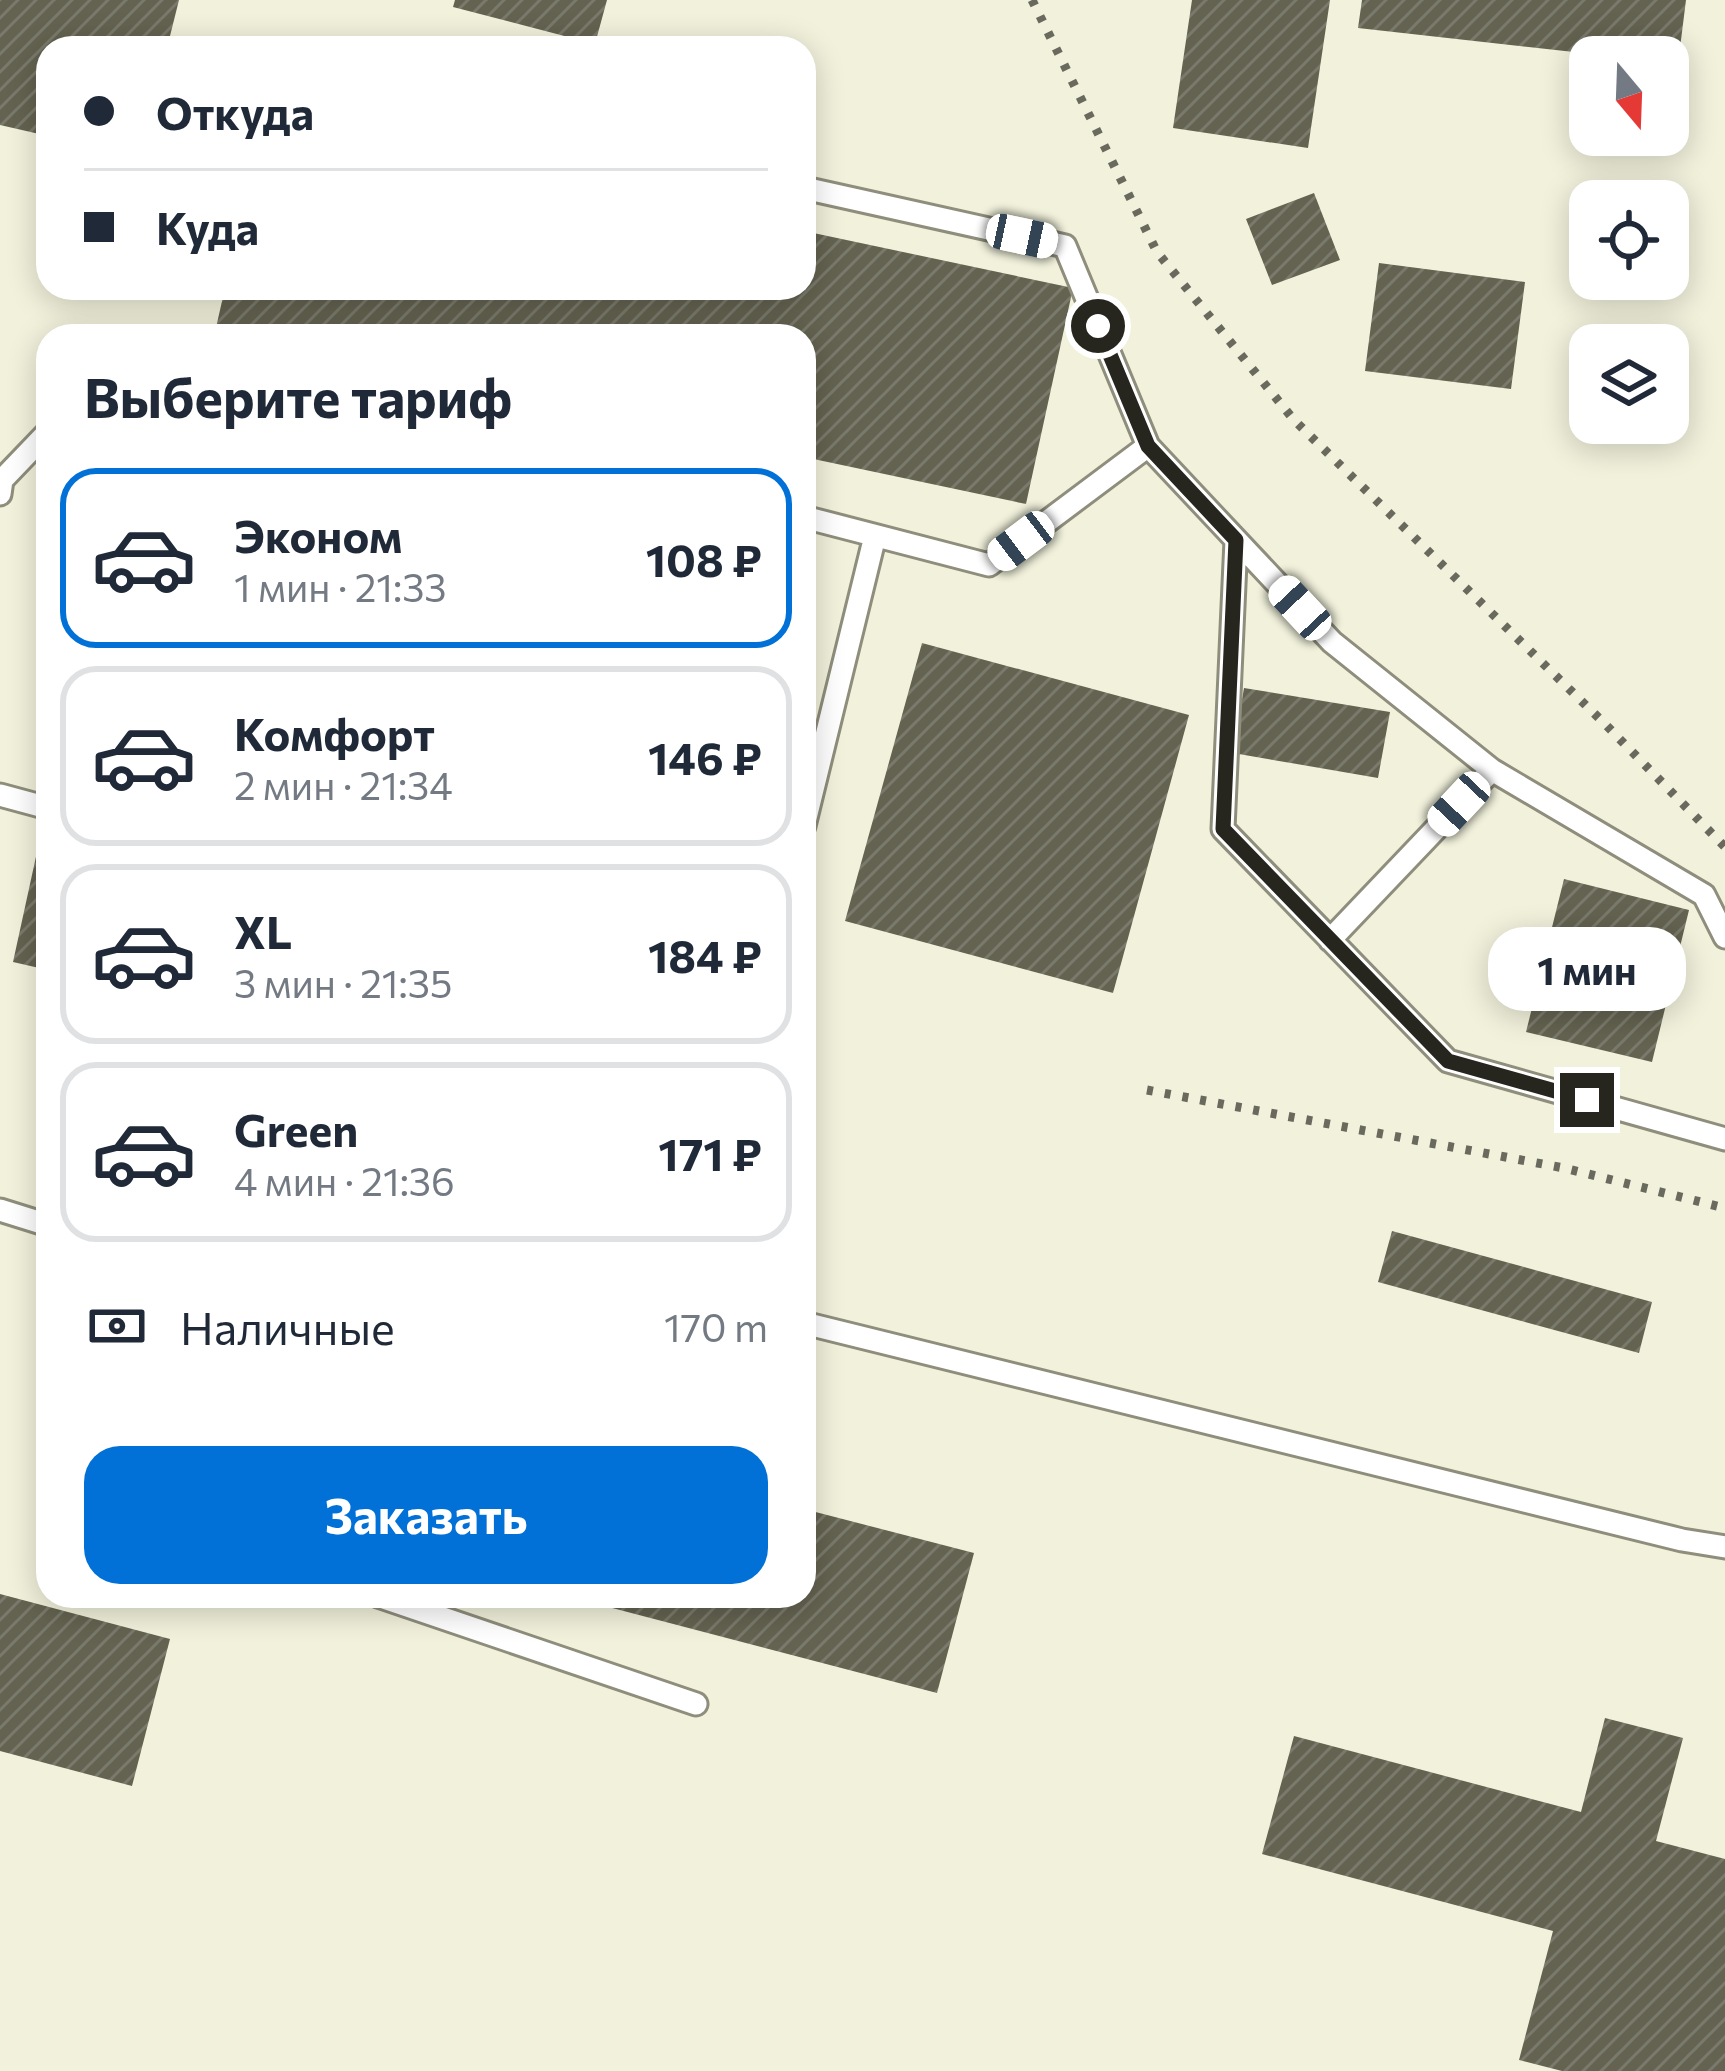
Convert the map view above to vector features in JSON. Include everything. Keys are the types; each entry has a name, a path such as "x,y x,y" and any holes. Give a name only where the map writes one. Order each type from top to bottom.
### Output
{"lane":[{"path":"816,191 1065,246 1148,446 1332,641 1492,770 1704,895 1725,937"},
{"path":"0,494 2,481 36,445"},
{"path":"816,521 989,565 1148,446"},
{"path":"816,757 875,536"},
{"path":"1236,540 1223,829 1448,1061 1725,1139"},
{"path":"1330,940 1492,770"},
{"path":"0,795 36,805"},
{"path":"0,1210 36,1221"},
{"path":"816,1326 1725,1547"},
{"path":"413,1608 696,1704"}],"building":[{"path":"0,0 179,0 170,36 36,36 36,133 0,125"},
{"path":"455,0 607,0 597,36 564,36 453,7"},
{"path":"1192,0 1330,0 1308,148 1173,128"},
{"path":"1362,0 1686,0 1682,36 1569,36 1569,51 1358,28"},
{"path":"1314,193 1340,260 1272,285 1246,219"},
{"path":"816,234 1073,288 1026,504 816,460 816,324 217,324 222,300 816,300"},
{"path":"1379,263 1525,282 1511,389 1365,371"},
{"path":"922,643 1189,715 1113,993 845,921"},
{"path":"1244,688 1390,712 1378,778 1233,753"},
{"path":"36,857 36,967 13,962"},
{"path":"1564,879 1689,910 1652,1062 1526,1032"},
{"path":"1392,1231 1652,1302 1639,1353 1378,1282"},
{"path":"816,1512 974,1553 937,1693 612,1608 816,1608"},
{"path":"0,1594 36,1604 36,1608 53,1608 170,1639 132,1786 0,1751"},
{"path":"1605,1718 1683,1738 1656,1841 1725,1859 1725,2071 1562,2071 1519,2060 1553,1931 1262,1854 1294,1736 1581,1812"}],"railway":[{"path":"1032,0 1157,252 1294,420 1725,847"},
{"path":"1147,1090 1564,1168 1725,1208"}],"route":[{"path":"1098,326 1148,446 1236,540 1223,829 1448,1061 1587,1100"}]}
